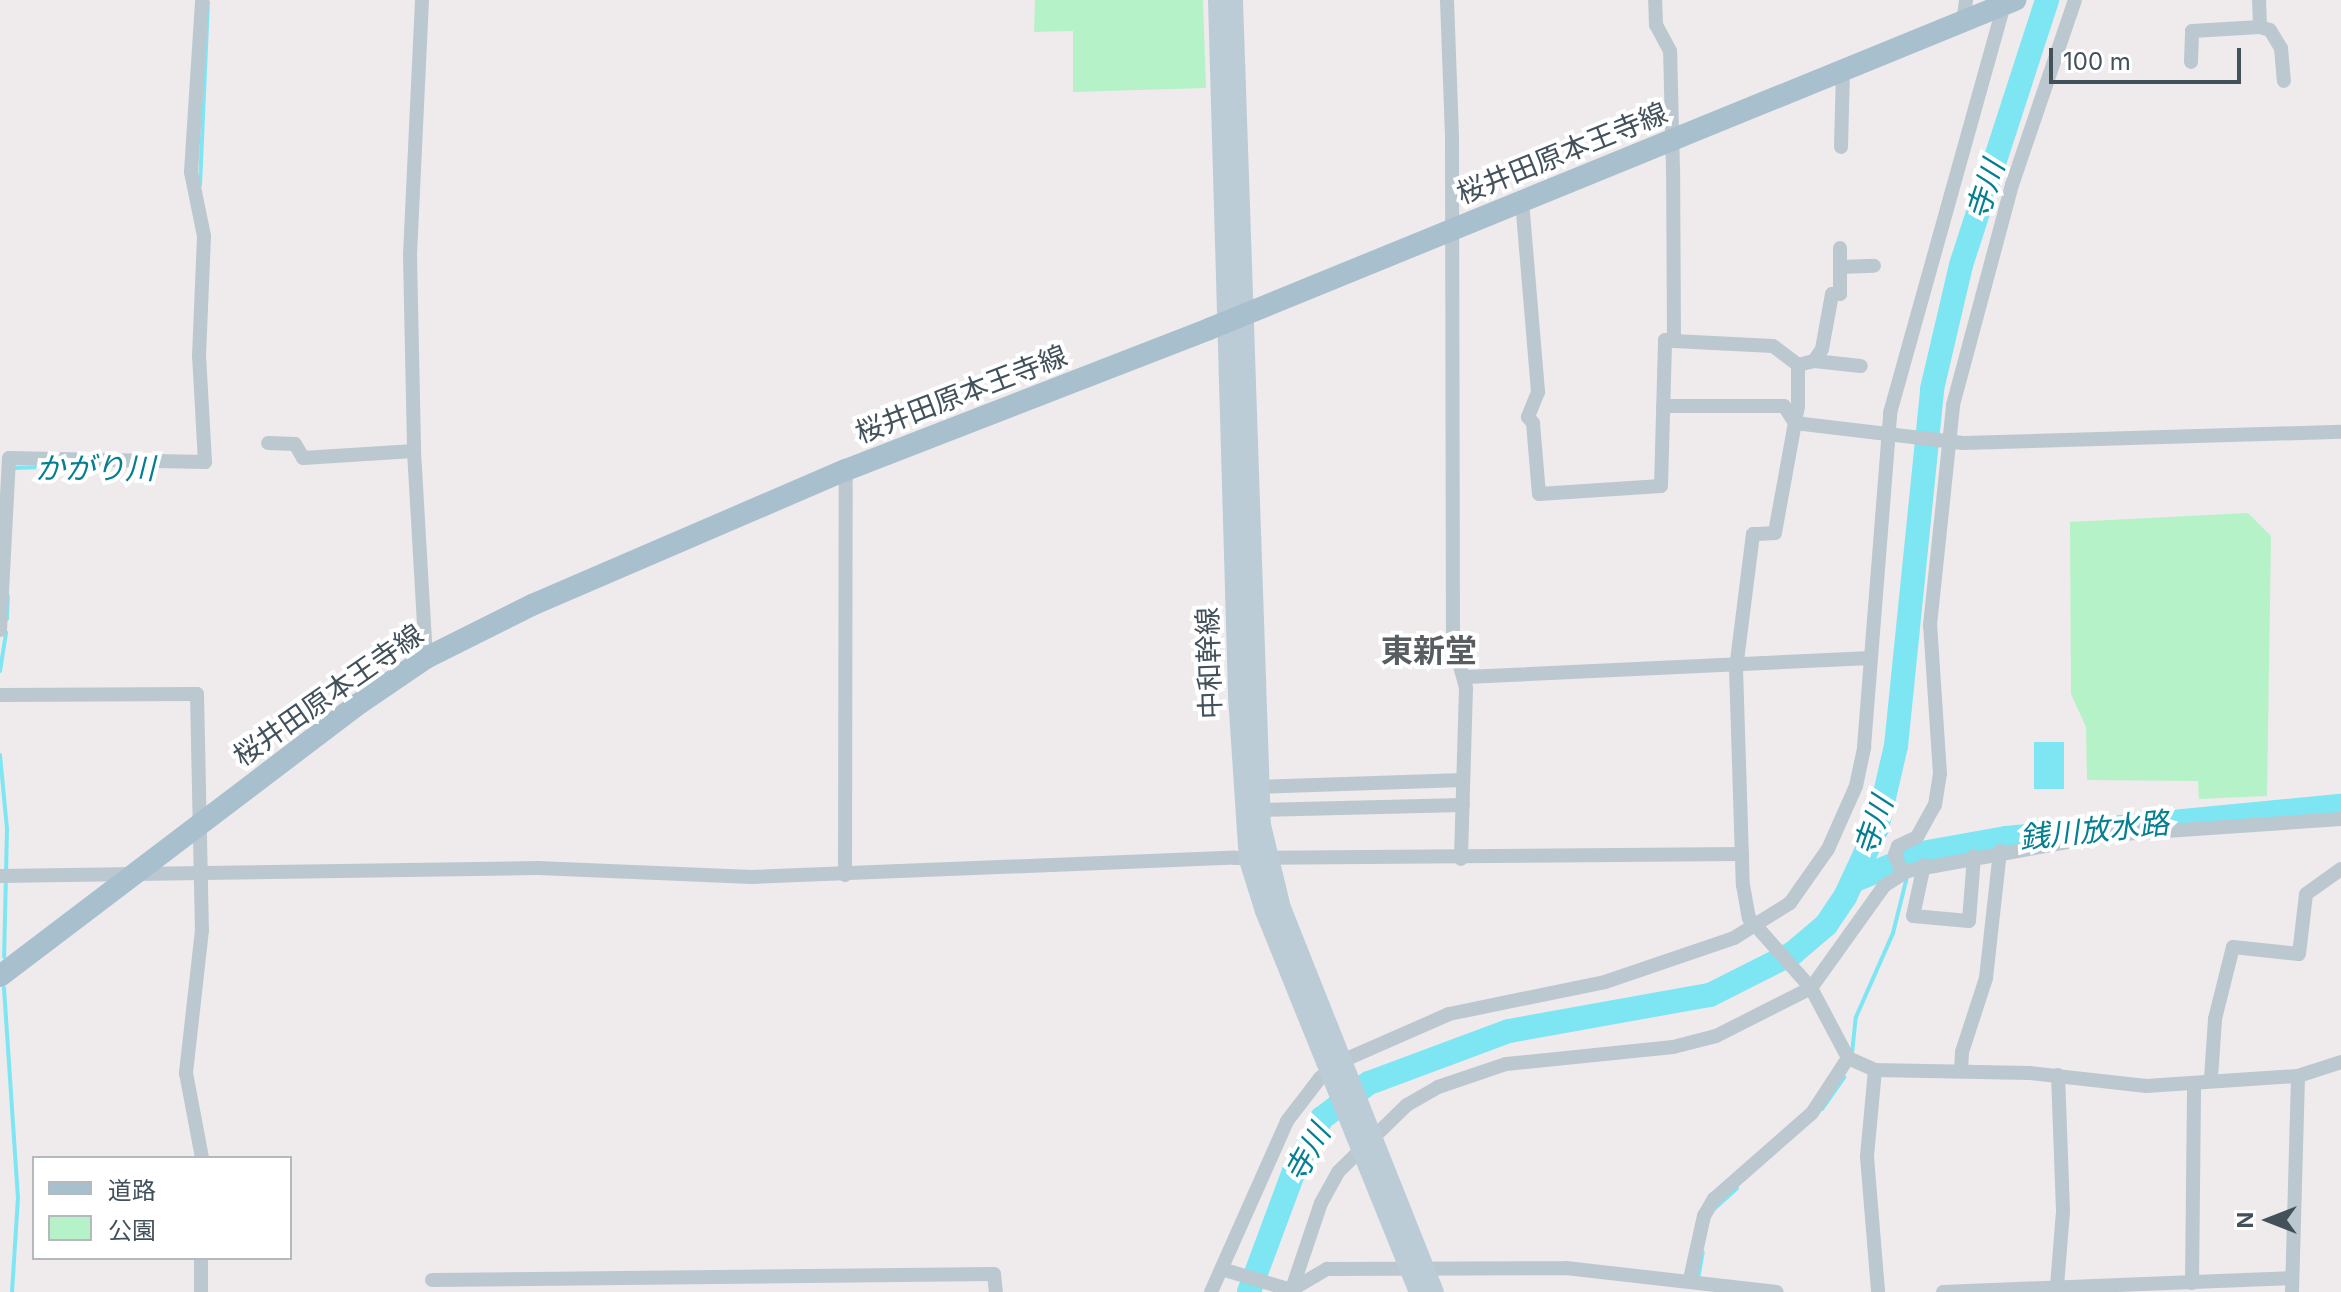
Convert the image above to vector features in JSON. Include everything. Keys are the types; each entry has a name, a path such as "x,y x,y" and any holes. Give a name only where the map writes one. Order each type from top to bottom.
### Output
{"main road":[{"name":"中和幹線","path":"1218,0 1259,787 1258,861"},
{"name":"中和幹線","path":"1233,0 1238,696 1258,861 1365,1140 1418,1269 1434,1292"},
{"name":"桜井田原本王寺線","path":"0,976 130,873 426,658 532,605 846,470 1234,319 1843,72 1965,11 2011,2"},
{"name":"中和幹線","path":"1418,1269 1419,1292"}],"street":[{"path":"0,630 9,458 205,462 199,356 204,236 191,172 202,0"},
{"path":"422,0 410,256 414,451 426,658"},
{"path":"1447,0 1453,229 1453,641 1466,677 1461,859"},
{"path":"1655,0 1656,25 1670,51 1674,341"},
{"path":"1974,856 1969,921 1913,916 1912,870 1895,855 1898,846 1917,837 1935,805 1940,774 1930,625 1944,465 1953,405 1982,289 2075,0"},
{"path":"2259,0 2260,27"},
{"path":"1211,1292 1226,1270 1287,1121 1336,1068 1449,1014 1670,964 1759,930 1797,896 1843,821 1864,747 1894,435 1890,413 2011,2"},
{"path":"2191,62 2192,31 2260,27 2270,30 2281,48 2284,81"},
{"path":"1841,147 1843,72"},
{"path":"1522,201 1538,392 1528,417 1533,423 1539,494 1661,486 1665,340 1773,346 1798,365"},
{"path":"1814,361 1822,349 1832,294 1840,294 1840,248"},
{"path":"1840,267 1874,266"},
{"path":"1798,365 1814,361 1861,366"},
{"path":"1798,365 1795,423 1775,533 1753,534 1736,668 1746,909 1759,930 1808,985 1852,1058 1875,1070 2058,1075 2146,1086 2194,1083 2211,1078 2298,1076 2341,1062"},
{"path":"1663,406 1784,406 1795,423"},
{"path":"1795,423 1979,443 2341,432"},
{"path":"268,443 295,444 303,458 414,451"},
{"path":"845,875 846,470"},
{"path":"1466,677 1736,668 1871,658"},
{"path":"0,695 197,694 196,826 202,930 186,1073 202,1156"},
{"path":"1259,787 1463,780"},
{"path":"1260,810 1463,805"},
{"path":"1290,1290 1321,1203 1338,1172 1365,1140 1407,1105 1468,1076 1506,1064 1673,1047 1716,1036 1808,985 1884,886 1912,870 2000,851 2107,835 2341,819"},
{"path":"1961,1071 1962,1052 1986,978 2000,851"},
{"path":"0,876 538,868 682,877 845,875 1258,861 1742,854"},
{"path":"2211,1078 2215,1019 2233,947 2299,954 2306,894 2341,869"},
{"path":"1693,1280 1704,1216 1714,1199 1812,1113 1852,1058"},
{"path":"1875,1070 1867,1157 1878,1292"},
{"path":"2057,1286 2063,1211 2058,1075"},
{"path":"1943,1292 2057,1286 2113,1289 2192,1283 2292,1285 2298,1076"},
{"path":"2192,1283 2194,1083"},
{"path":"201,1260 201,1292"},
{"path":"1226,1270 1290,1290 1327,1269 1566,1268 1693,1280 1777,1292"},
{"path":"432,1280 618,1275 994,1274 996,1292"},
{"path":"618,1275 619,1292"}],"green space":[{"path":"1035,0 1203,0 1206,88 1073,92 1073,31 1034,32"},
{"path":"2248,513 2271,536 2267,796 2199,799 2198,781 2087,780 2086,727 2071,694 2070,522"}],"water":[{"path":"2034,742 2064,742 2064,789 2034,789"}],"waterway":[{"name":"寺川","path":"1249,1292 1294,1171 1322,1118 1369,1083 1509,1031 1710,995 1793,953 1826,925 1845,897 1877,828 1896,746 1932,389 1961,265 2047,0"},
{"name":"かがり川","path":"200,185 208,2"},
{"name":"かがり川","path":"13,468 83,466"},
{"name":"かがり川","path":"7,619 8,596"},
{"name":"かがり川","path":"0,671 6,632"},
{"name":"かがり川","path":"0,755 7,829 4,957"},
{"name":"銭川放水路","path":"1853,881 1922,853 2006,838 2341,806"},
{"path":"1852,1053 1856,1017 1893,933 1908,873"},
{"name":"かがり川","path":"4,988 18,1197 12,1292"},
{"path":"1822,1109 1844,1077"},
{"path":"1714,1209 1737,1188"},
{"path":"1698,1279 1703,1252"}],"district":[{"name":"東新堂","path":"1429,651"}]}
